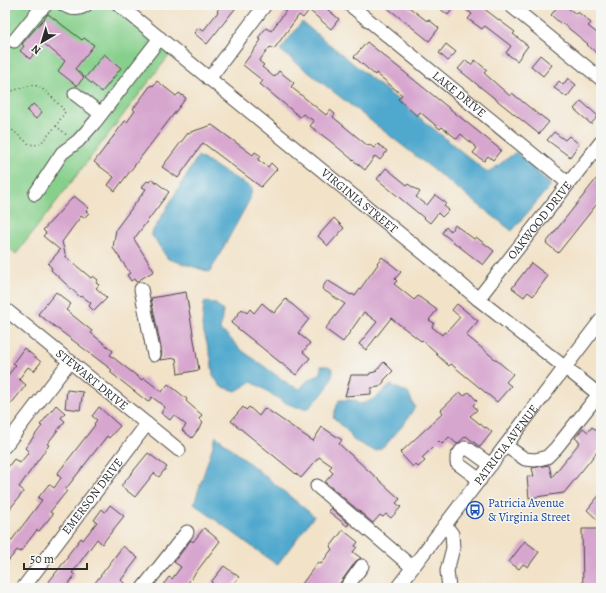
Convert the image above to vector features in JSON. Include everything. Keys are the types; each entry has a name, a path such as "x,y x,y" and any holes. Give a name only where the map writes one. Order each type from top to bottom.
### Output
{"street":[{"path":"14,41 37,13 46,5"},
{"path":"64,5 74,8 81,8 86,5"},
{"name":"VIRGINIA STREET","path":"119,5 430,258 478,299 600,395"},
{"path":"210,79 265,5"},
{"name":"LAKE DRIVE","path":"350,5 568,183"},
{"path":"510,5 601,79"},
{"path":"35,194 62,153 76,142 101,114 160,38"},
{"path":"75,94 101,114"},
{"name":"OAKWOOD DRIVE","path":"478,299 601,142"},
{"path":"141,289 154,356"},
{"name":"STEWART DRIVE","path":"5,310 179,450"},
{"name":"PATRICIA AVENUE","path":"396,588 601,320"},
{"path":"5,446 70,361"},
{"path":"506,446 525,459 535,460 547,457 600,395"},
{"name":"EMERSON DRIVE","path":"23,588 148,424"},
{"path":"480,480 457,462 457,456 465,448 491,465"},
{"path":"317,486 412,567"},
{"path":"445,525 452,534 453,548 447,571 449,588"},
{"path":"143,588 187,532"},
{"path":"346,588 362,566"}],"path":[{"path":"5,94 33,85 38,87 60,105 65,112 42,143 35,145 29,144 5,124"},
{"path":"56,126 76,142"}],"green space":[{"path":"15,5 111,5 171,53 16,254 5,244 5,19"}],"water":[{"path":"302,22 488,173 516,152 551,185 512,231 280,50"},
{"path":"198,156 252,188 250,199 210,272 168,259 151,234"},
{"path":"204,302 215,303 223,311 220,331 226,334 240,349 290,385 300,389 308,380 319,375 321,372 321,366 328,366 333,369 331,380 325,391 309,408 301,408 286,403 251,382 236,391 220,386 213,375 211,358 202,326"},
{"path":"391,385 408,393 415,407 404,424 384,447 374,451 353,440 349,433 333,417 339,400 355,400 359,404 364,403 376,397"},
{"path":"216,436 314,516 277,565 194,504"}],"building":[{"path":"222,5 238,5 207,44 194,33 198,28 203,31"},
{"path":"288,5 322,5 339,19 331,29 309,10 303,18 299,15 274,49 270,47 259,61 264,65 262,67 274,77 279,71 294,83 291,87 326,115 330,110 335,114 333,117 368,146 370,145 374,148 378,144 387,151 380,160 375,156 365,170 310,126 314,121 303,114 300,117 260,84 263,81 243,65 261,40 258,38 266,28 271,31 286,11 284,10"},
{"path":"384,5 406,5 439,28 429,41"},
{"path":"435,5 455,5 448,15"},
{"path":"460,5 479,5 515,32 513,34 528,46 517,61 506,53 511,46 485,26 482,29 468,19 472,14"},
{"path":"559,5 564,5 576,14 578,12 591,23 588,26 601,36 601,56 551,15"},
{"path":"48,14 82,40 84,38 94,45 75,69 84,77 77,86 58,71 65,61 42,42 30,59 20,51 24,46 22,44"},
{"path":"367,42 501,150 493,160 488,156 484,161 473,153 477,148 461,134 457,139 442,127 440,129 420,112 417,116 398,99 402,95 354,57"},
{"path":"446,44 456,52 448,61 439,53"},
{"path":"104,54 121,68 102,92 85,78"},
{"path":"540,55 552,65 543,76 531,66"},
{"path":"466,60 471,65 475,60 487,70 484,73 510,96 512,93 549,122 539,134 458,69"},
{"path":"568,78 576,85 567,97 554,88 559,81 563,85"},
{"path":"157,81 176,96 179,93 186,98 115,191 108,185 114,177 94,162 125,121 127,122 135,111 133,109 151,85 153,86"},
{"path":"581,101 598,116 591,124 574,109"},
{"path":"33,104 42,112 36,119 27,111"},
{"path":"212,125 253,155 255,152 261,156 258,160 268,167 271,163 277,169 261,187 203,143 178,178 162,167 188,133"},
{"path":"554,132 565,140 569,136 579,144 570,157 547,140"},
{"path":"386,168 407,185 408,184 420,192 416,197 427,205 435,195 446,203 444,206 449,210 442,217 438,213 430,223 377,179"},
{"path":"601,173 601,199 558,253 546,243"},
{"path":"152,179 169,192 134,239 154,271 136,282 134,279 131,281 127,275 130,273 113,248 116,229 146,189 142,187 147,181 149,182"},
{"path":"74,196 89,208 86,211 89,213 84,218 81,216 62,242 66,257 91,278 93,276 98,280 96,283 99,285 96,288 107,298 94,311 89,306 91,303 82,296 80,297 51,270 52,268 48,264 60,250 43,236 46,233 43,230"},
{"path":"334,218 344,228 328,246 318,236"},
{"path":"455,225 474,239 476,237 494,251 483,265 442,233 446,227 451,231"},
{"path":"382,257 401,272 395,279 397,281 394,284 414,300 418,296 437,310 429,320 434,323 432,327 442,335 444,332 446,333 460,317 452,310 457,304 478,321 466,335 513,374 506,382 511,386 497,402 451,364 449,366 422,340 421,341 391,318 366,350 359,344 377,322 364,312 343,342 325,329 345,304 322,289 327,280 355,296"},
{"path":"531,263 548,276 533,296 528,292 524,297 512,288"},
{"path":"56,292 71,304 66,310 92,331 91,333 113,351 110,355 142,380 144,378 162,392 168,384 187,399 186,401 202,415 199,419 203,423 192,438 182,430 186,425 174,415 170,420 161,413 165,407 152,397 148,402 110,372 112,370 38,314"},
{"path":"186,292 199,370 178,374 176,358 160,360 162,353 151,298"},
{"path":"286,299 309,319 298,333 310,343 303,352 310,358 296,375 231,323 242,309 247,313 250,309 254,313 262,303 274,313"},
{"path":"24,348 41,362 34,371 28,367 19,379 26,385 11,404 9,403 5,408 5,379 16,365 13,363"},
{"path":"384,362 393,371 379,387 371,388 371,394 345,396 351,375 369,375 370,373 375,372"},
{"path":"67,390 83,392 80,410 65,408"},
{"path":"460,392 464,396 469,392 477,401 473,405 477,410 470,416 492,432 480,447 466,436 457,444 449,437 442,444 439,441 422,458 425,461 418,467 415,464 413,467 400,453 443,413 441,410"},
{"path":"56,405 65,413 61,418 65,421 47,444 49,445 19,487 24,491 9,510 5,506 5,471 14,459 20,463 29,452 25,448 42,426 40,425"},
{"path":"99,407 120,426 109,438 107,436 65,490 67,491 50,512 53,514 39,531 37,530 20,552 17,550 5,565 5,549 42,500 38,498 49,484 54,488 61,478 57,474 95,425 94,424 97,420 92,416"},
{"path":"243,407 246,410 249,407 259,416 265,408 313,441 322,427 342,440 339,444 400,499 396,503 401,507 391,518 386,514 383,517 380,515 373,523 325,482 333,473 329,469 332,466 319,457 301,478 231,421"},
{"path":"592,427 601,434 601,447 564,493 529,498 527,477 534,476 532,468 549,465 552,477 580,442 575,438 583,428 588,432"},
{"path":"148,453 167,467 159,477 154,473 135,497 121,486"},
{"path":"601,493 601,523 587,510"},
{"path":"110,505 124,516 102,544 97,539 72,573 75,575 65,588 44,588 81,538 83,540 97,522 94,520 102,509 105,512"},
{"path":"331,508 349,524 347,526 328,511"},
{"path":"204,528 220,541 184,588 161,588 169,577 172,579 181,567 174,562 191,540 193,542"},
{"path":"582,529 601,529 601,588 583,588"},
{"path":"343,530 358,542 355,546 357,547 353,552 361,558 356,561 338,588 299,588 318,562 321,564 332,549 330,547"},
{"path":"525,541 539,552 528,567 523,564 519,569 509,562"},
{"path":"123,546 138,558 121,580 129,588 91,588"},
{"path":"224,566 239,577 230,588 218,588 211,582"}],"place":[{"name":"Patricia Avenue & Virginia Street","path":"475,510"}]}
